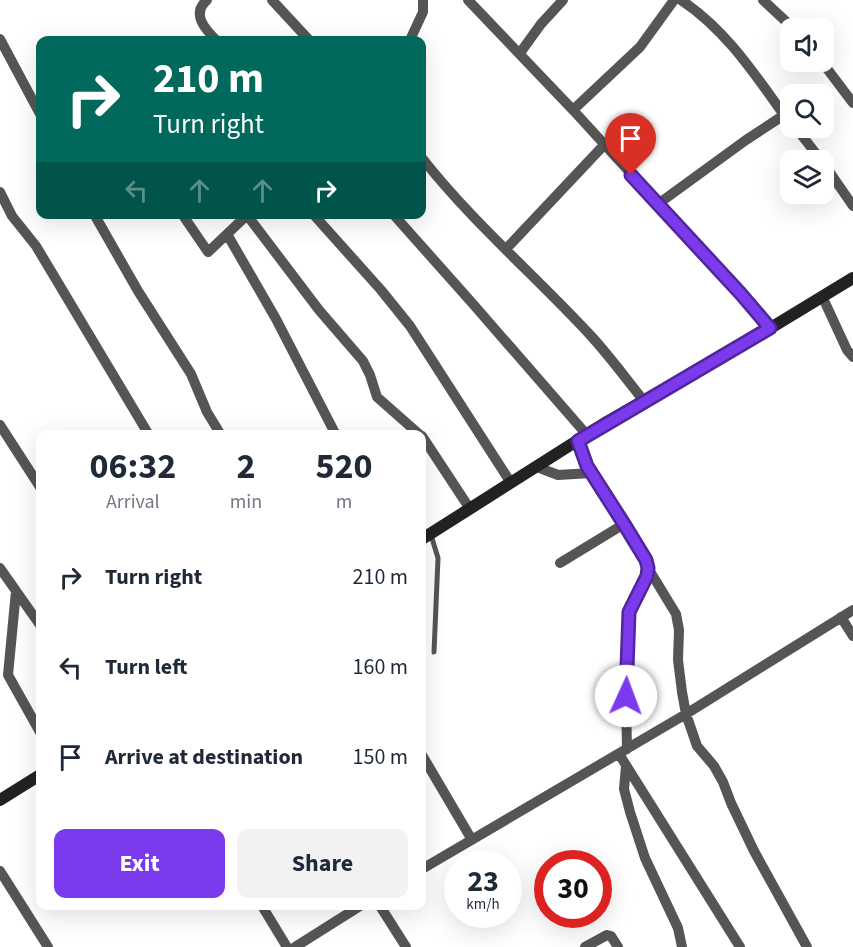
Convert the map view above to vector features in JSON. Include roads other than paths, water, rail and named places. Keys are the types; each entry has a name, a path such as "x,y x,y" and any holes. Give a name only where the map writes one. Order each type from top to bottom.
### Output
{"street":[{"path":"207,0 202,4 199,12 201,25 212,36"},
{"path":"272,0 305,36"},
{"path":"412,36 423,12 423,0"},
{"path":"468,0 573,110 770,328"},
{"path":"520,53 563,0"},
{"path":"573,110 640,46 674,0"},
{"path":"681,0 696,10 723,35 748,64 780,108"},
{"path":"762,0 782,18"},
{"path":"0,39 36,106"},
{"path":"830,72 853,103"},
{"path":"658,204 746,140 780,122"},
{"path":"804,138 813,150"},
{"path":"506,249 604,145"},
{"path":"426,162 591,336 644,401"},
{"path":"834,178 853,206"},
{"path":"0,192 12,216 36,246 84,329 116,376 146,430"},
{"path":"97,219 138,291 191,374 207,412 218,430"},
{"path":"186,219 208,252 243,219"},
{"path":"250,219 319,310 363,361 377,397 383,405 398,414 415,430"},
{"path":"318,219 410,326 511,483"},
{"path":"397,219 528,366 582,438 591,473 646,560 648,568 678,621 678,660 686,714 697,746 714,766 723,782 730,803 754,851 807,947"},
{"path":"227,234 276,319 333,430"},
{"path":"426,536 582,438 853,279"},
{"path":"822,296 847,350 853,357"},
{"path":"0,425 36,481"},
{"path":"426,443 470,509"},
{"path":"537,467 558,475 591,473"},
{"path":"560,563 624,524"},
{"path":"0,568 36,619"},
{"path":"648,568 647,576 629,612 623,752 626,765 624,789 645,858 678,928 682,947"},
{"path":"16,591 9,675 36,725"},
{"path":"426,867 623,752 853,610"},
{"path":"841,617 853,636"},
{"path":"426,762 472,840"},
{"path":"626,765 740,947"},
{"path":"0,800 36,778"},
{"path":"0,871 48,947"},
{"path":"264,910 287,947"},
{"path":"295,947 354,910"},
{"path":"383,910 406,947"},
{"path":"585,947 607,935 611,936 618,947"}],"lane":[{"path":"426,536 438,558 434,652"}]}
